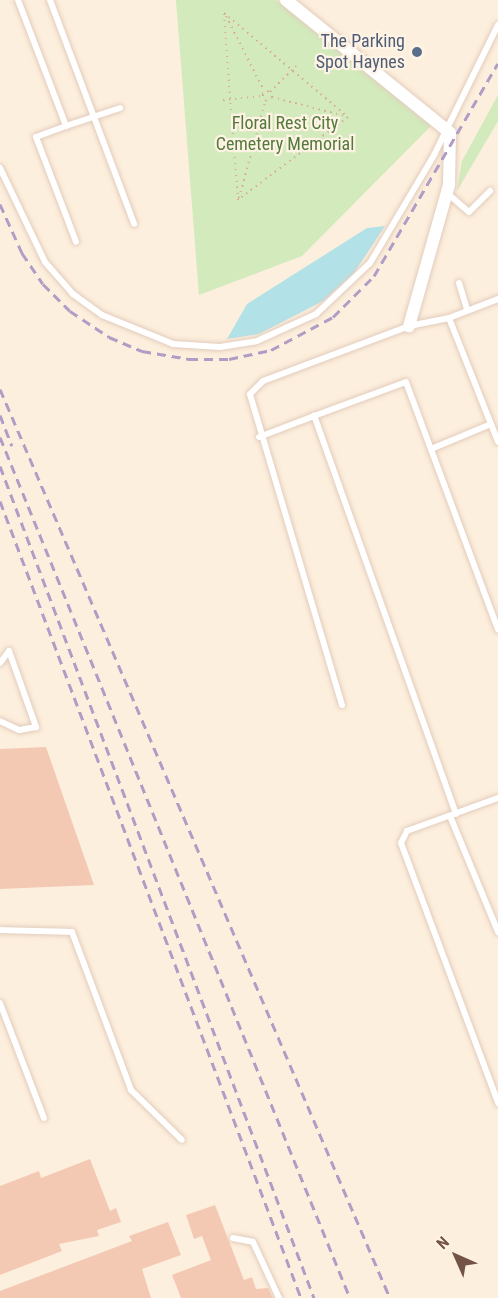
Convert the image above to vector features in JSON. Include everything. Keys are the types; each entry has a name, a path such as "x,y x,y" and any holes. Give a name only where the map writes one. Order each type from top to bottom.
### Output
{"street":[{"path":"286,0 447,129 453,144 447,193 409,326"}],"lane":[{"path":"18,0 66,126"},
{"path":"51,0 134,224"},
{"path":"0,168 34,246 80,300 116,324 156,340 229,346 288,330 341,294 383,244 447,129 498,25"},
{"path":"76,242 36,137 120,108"},
{"path":"447,193 469,212 490,191"},
{"path":"459,283 467,310"},
{"path":"342,705 259,437 250,394 263,381 409,326 449,318 498,299"},
{"path":"449,318 498,442"},
{"path":"259,437 406,382 498,629"},
{"path":"314,416 453,815 498,932"},
{"path":"431,449 491,424"},
{"path":"0,663 9,651 36,727 19,730 0,721"},
{"path":"498,798 407,831 402,852 498,1103"},
{"path":"0,930 72,932 131,1090 182,1140"},
{"path":"0,1003 44,1118"},
{"path":"233,1238 253,1242 279,1298"}],"path":[{"path":"224,13 348,117"},
{"path":"224,13 264,91 262,96"},
{"path":"224,13 238,201"},
{"path":"270,92 296,66"},
{"path":"264,91 270,92"},
{"path":"270,92 272,97"},
{"path":"223,100 262,96"},
{"path":"262,96 265,101"},
{"path":"238,201 265,101 272,97 348,117"},
{"path":"238,201 348,117"}],"green space":[{"name":"Floral Rest City Cemetery Memorial","path":"176,0 276,0 431,126 302,256 199,295"},
{"path":"498,95 498,121 457,191 462,161"}],"water":[{"path":"385,226 354,273 323,301 259,334 227,339 247,304 367,228"}],"building":[{"path":"46,747 94,885 0,889 0,749"},
{"path":"90,1159 110,1211 116,1208 121,1222 97,1230 99,1236 59,1244 62,1251 0,1275 0,1186 39,1171 41,1178"},
{"path":"215,1205 244,1280 252,1277 256,1289 268,1288 273,1298 181,1298 172,1275 211,1260 202,1236 194,1239 186,1215"},
{"path":"168,1222 181,1255 142,1269 151,1298 0,1298 0,1291 132,1241 129,1236"}],"railway":[{"path":"0,204 22,253 43,284 70,311 109,337 142,351 189,359 229,359 271,350 333,317 374,276 498,63"},
{"path":"0,389 390,1298"},
{"path":"0,415 12,446"},
{"path":"0,437 350,1298"},
{"path":"0,466 314,1298"},
{"path":"0,501 301,1298"}],"place":[{"name":"The Parking Spot Haynes","path":"417,52"}]}
